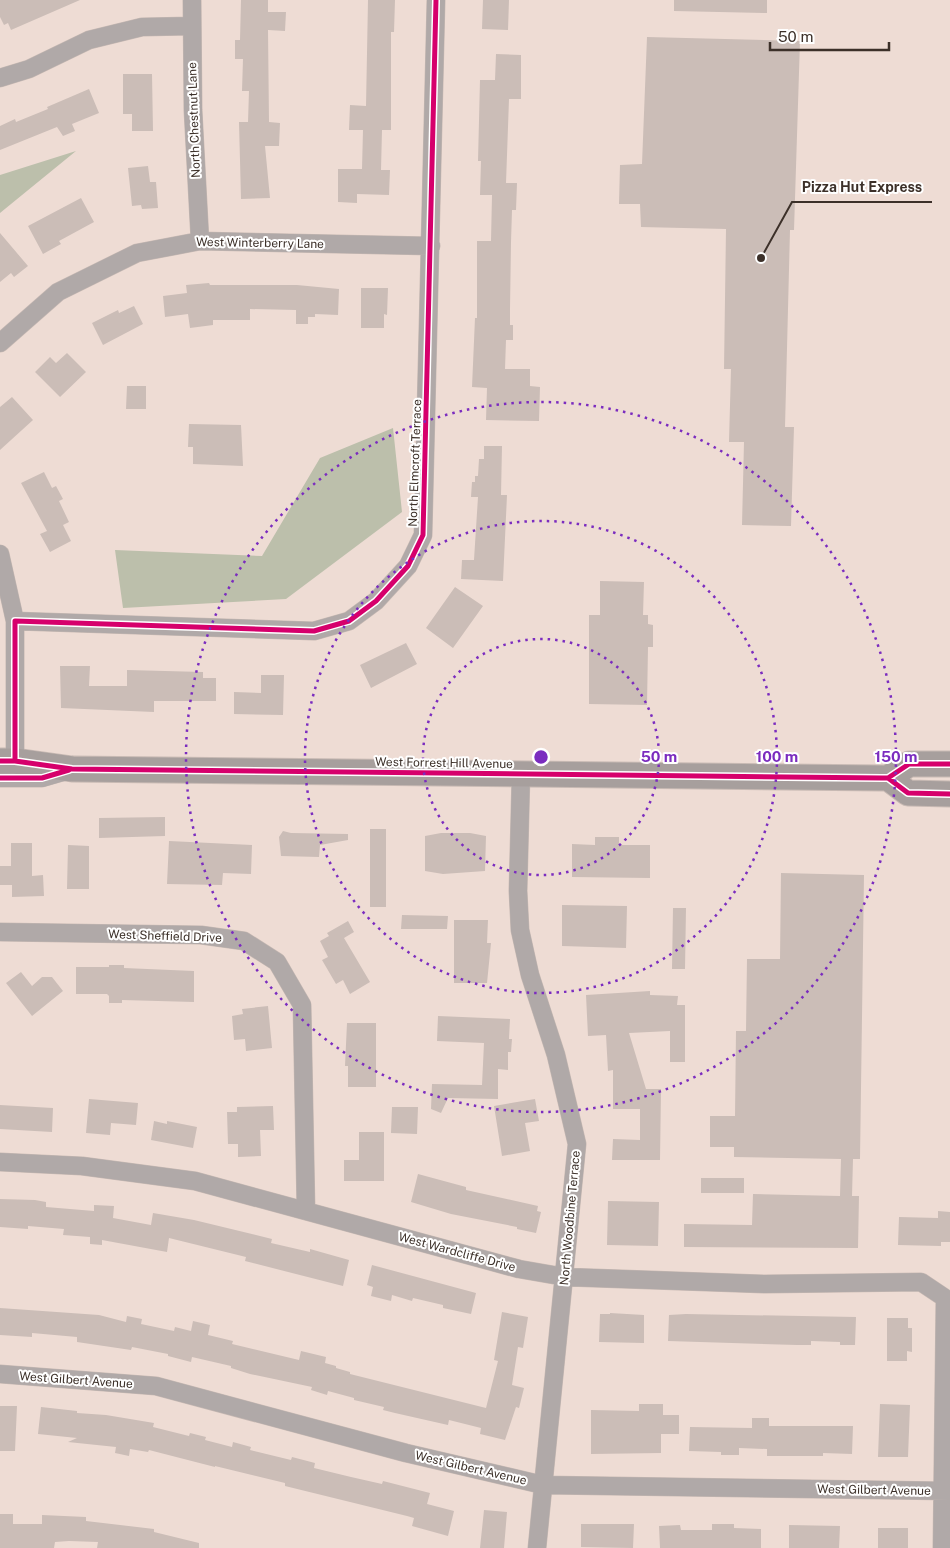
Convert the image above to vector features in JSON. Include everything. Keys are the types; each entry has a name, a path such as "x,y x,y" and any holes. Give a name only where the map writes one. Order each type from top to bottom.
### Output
{"street":[{"name":"North Chestnut Lane","path":"192,0 193,110 200,241"},
{"name":"North Elmcroft Terrace","path":"15,621 314,631 349,621 376,601 408,566 423,535 436,0"},
{"path":"0,78 29,69 89,40 142,27 191,26"},
{"name":"West Winterberry Lane","path":"0,343 58,292 137,253 200,241 431,246"},
{"path":"0,554 15,621 5,767"},
{"path":"950,764 910,764 888,778 908,793 950,794"},
{"name":"West Forrest Hill Avenue","path":"5,767 888,778"},
{"name":"North Woodbine Terrace","path":"521,774 518,891 520,930 530,975 556,1055 577,1144 537,1548"},
{"name":"West Sheffield Drive","path":"0,932 201,935 244,941 277,962 302,1005 306,1211"},
{"name":"West Wardcliffe Drive","path":"0,1162 82,1166 195,1181 519,1269 565,1278 765,1284 921,1282 946,1298 946,1491"},
{"name":"West Gilbert Avenue","path":"0,1374 156,1386 406,1453 543,1485 946,1491"},
{"path":"942,1548 946,1491"}],"green space":[{"path":"76,151 0,213 0,175"},
{"path":"393,428 402,512 286,599 123,608 115,550 262,556 320,458"}],"building":[{"path":"0,0 80,0 11,30 8,23 4,25 0,17"},
{"path":"241,0 268,0 268,12 286,12 285,31 268,30 269,122 280,123 279,146 265,146 270,198 241,199 239,122 248,122 249,91 242,91 243,59 235,59 235,40 240,40"},
{"path":"368,0 395,0 394,32 391,32 391,130 382,130 381,170 390,170 389,195 357,194 357,203 338,202 338,169 362,169 363,130 349,130 350,105 366,106"},
{"path":"483,0 509,0 508,30 482,29"},
{"path":"674,0 767,0 767,13 674,11"},
{"path":"647,37 800,41 794,230 790,230 785,427 794,427 791,526 742,525 744,442 729,442 731,369 724,369 726,229 641,227 640,204 619,204 620,165 642,164"},
{"path":"496,54 521,55 521,99 509,99 506,183 517,183 516,210 512,210 511,242 510,325 513,325 513,340 506,340 505,369 530,369 530,386 540,387 539,421 486,420 487,388 472,387 475,318 477,318 477,241 491,241 492,195 480,195 481,161 478,161 480,80 495,80"},
{"path":"123,74 152,74 153,131 132,131 132,114 123,114"},
{"path":"89,89 99,113 72,124 75,131 63,136 57,127 0,150 0,126 15,119 16,122 48,109 47,107"},
{"path":"148,166 150,182 156,182 158,208 142,209 141,205 132,206 128,168"},
{"path":"81,198 94,222 59,241 61,244 43,254 28,226"},
{"path":"0,233 28,266 14,277 11,273 0,282"},
{"path":"209,283 210,285 297,285 339,289 338,315 315,314 315,317 308,317 308,324 296,324 296,310 250,309 250,320 213,320 213,325 190,328 188,314 165,317 163,296 187,293 186,285"},
{"path":"361,288 388,288 387,315 384,314 384,328 361,328"},
{"path":"134,306 143,324 103,345 92,323 118,310 119,313"},
{"path":"67,353 86,372 60,397 35,372 50,357 56,363"},
{"path":"127,386 146,386 146,409 126,409"},
{"path":"12,397 33,420 0,450 0,407"},
{"path":"189,424 241,425 243,466 193,464 193,447 188,447"},
{"path":"484,446 502,446 501,495 507,495 503,581 461,579 462,560 474,560 478,497 471,497 472,482 475,482 475,476 478,476 479,459 484,459"},
{"path":"44,472 52,488 56,486 63,499 59,501 69,522 63,525 71,541 50,552 40,534 47,531 21,483"},
{"path":"600,581 644,582 643,615 648,615 648,624 653,625 653,647 648,647 647,705 589,704 589,615 600,615"},
{"path":"455,587 483,606 453,648 426,628"},
{"path":"406,643 417,664 371,688 360,665"},
{"path":"60,666 90,666 89,686 127,686 127,670 203,672 203,678 216,678 216,701 154,701 154,712 61,708"},
{"path":"261,675 284,675 283,715 234,714 234,692 261,693"},
{"path":"165,817 165,836 99,838 99,818"},
{"path":"370,829 386,829 386,907 370,907"},
{"path":"283,831 291,833 348,834 348,840 320,845 319,857 281,856 279,837"},
{"path":"441,833 470,833 486,836 485,871 443,874 425,871 425,836"},
{"path":"595,837 619,837 619,845 650,845 650,878 572,877 572,844 595,845"},
{"path":"169,841 252,845 251,874 223,873 222,885 167,884"},
{"path":"11,843 32,843 32,876 43,875 44,896 12,897 12,885 0,885 0,866 11,866"},
{"path":"68,845 89,846 89,889 67,889"},
{"path":"781,873 864,875 860,1159 853,1159 852,1196 859,1196 858,1248 684,1247 684,1224 752,1225 753,1194 840,1196 841,1159 734,1157 734,1147 710,1147 710,1116 735,1116 736,1031 746,1031 747,959 780,959"},
{"path":"562,905 627,906 626,948 562,946"},
{"path":"673,908 686,908 685,969 672,969"},
{"path":"402,915 448,916 447,929 401,929"},
{"path":"454,920 488,920 487,943 491,943 487,983 454,983"},
{"path":"348,921 354,932 344,938 370,982 350,994 343,980 336,984 322,960 328,957 320,941 329,936 327,933"},
{"path":"109,965 124,965 124,968 194,971 194,1002 122,1000 122,1003 109,1003 109,996 107,994 76,994 76,967 109,967"},
{"path":"21,972 32,986 42,977 52,977 63,991 32,1016 6,983"},
{"path":"650,991 650,995 678,996 677,1005 685,1005 685,1062 670,1062 670,1031 629,1033 646,1089 661,1089 660,1160 612,1160 613,1139 640,1140 640,1109 613,1109 613,1070 608,1071 606,1035 588,1036 586,995"},
{"path":"268,1006 272,1048 246,1051 245,1039 234,1040 232,1016 243,1014 242,1009"},
{"path":"438,1016 510,1019 509,1039 512,1039 511,1052 508,1052 508,1070 498,1069 498,1099 448,1098 441,1113 431,1109 432,1084 482,1085 484,1043 437,1041"},
{"path":"347,1023 376,1023 376,1087 348,1087 348,1066 345,1066"},
{"path":"89,1099 138,1103 136,1125 111,1123 110,1135 86,1133"},
{"path":"535,1099 539,1121 525,1123 530,1151 502,1156 494,1106"},
{"path":"0,1105 53,1108 52,1132 0,1129"},
{"path":"273,1106 274,1130 260,1130 261,1156 238,1157 238,1144 228,1144 227,1112 237,1112 237,1107"},
{"path":"392,1107 418,1107 417,1134 391,1133"},
{"path":"154,1121 167,1124 167,1121 197,1127 193,1148 151,1140"},
{"path":"359,1132 384,1132 384,1181 344,1181 344,1160 359,1160"},
{"path":"418,1174 466,1187 466,1190 538,1206 537,1211 541,1212 536,1233 517,1229 517,1227 451,1214 411,1202"},
{"path":"701,1178 744,1178 744,1193 701,1193"},
{"path":"0,1199 35,1200 46,1202 46,1207 94,1211 94,1205 114,1206 113,1218 151,1225 153,1213 194,1220 272,1239 271,1243 310,1252 310,1249 349,1260 343,1286 245,1261 246,1257 169,1238 167,1252 102,1240 102,1245 90,1244 90,1237 63,1235 64,1229 28,1226 28,1229 0,1227"},
{"path":"608,1201 659,1202 658,1246 607,1245"},
{"path":"938,1211 950,1212 950,1242 941,1242 941,1246 898,1245 899,1217 938,1218"},
{"path":"372,1265 476,1293 471,1314 443,1308 443,1305 413,1298 412,1301 392,1295 391,1301 371,1296 373,1287 367,1285"},
{"path":"0,1308 99,1315 126,1322 127,1316 142,1319 141,1324 174,1331 175,1327 191,1331 193,1321 210,1325 208,1335 233,1341 232,1344 299,1360 301,1351 326,1357 325,1363 350,1372 350,1374 486,1408 498,1361 494,1360 502,1312 528,1317 523,1348 518,1347 512,1385 524,1388 519,1408 516,1407 505,1440 480,1434 481,1428 449,1420 448,1425 395,1413 383,1410 384,1407 354,1400 354,1398 328,1391 327,1395 311,1390 312,1387 250,1374 231,1368 231,1366 192,1357 191,1362 168,1356 168,1354 132,1347 131,1350 77,1342 77,1337 32,1333 32,1337 0,1335"},
{"path":"600,1314 644,1315 644,1343 599,1342"},
{"path":"669,1315 856,1317 855,1345 840,1345 840,1342 811,1341 811,1345 797,1345 668,1341"},
{"path":"887,1318 908,1318 908,1328 912,1328 912,1352 907,1351 907,1361 887,1361"},
{"path":"639,1404 663,1404 663,1415 679,1415 679,1434 661,1434 661,1453 591,1454 591,1410 639,1411"},
{"path":"880,1404 910,1405 908,1457 878,1457"},
{"path":"0,1406 17,1406 15,1451 0,1451"},
{"path":"41,1407 154,1423 153,1427 189,1436 190,1433 206,1437 205,1440 232,1447 233,1442 251,1447 250,1450 291,1460 292,1457 315,1463 314,1468 382,1484 383,1481 430,1493 427,1504 454,1511 448,1536 412,1526 414,1518 285,1486 285,1483 149,1450 148,1452 130,1449 129,1456 115,1453 116,1447 68,1442 77,1438 38,1434"},
{"path":"752,1418 769,1418 769,1426 853,1426 852,1454 823,1453 823,1456 767,1456 767,1449 739,1448 739,1455 721,1455 721,1452 689,1451 690,1427 752,1428"},
{"path":"484,1510 507,1512 504,1548 480,1548"},
{"path":"0,1514 13,1514 13,1524 42,1524 42,1515 86,1517 86,1521 154,1529 154,1532 199,1543 199,1548 97,1548 98,1542 69,1541 55,1542 54,1548 0,1548"},
{"path":"581,1524 634,1524 633,1548 581,1547"},
{"path":"712,1524 734,1524 734,1528 761,1529 761,1548 660,1548 659,1526 680,1525 681,1530 712,1530"},
{"path":"789,1525 840,1526 839,1548 789,1548"},
{"path":"878,1528 908,1528 908,1548 878,1548"}],"cycle path":[{"path":"15,761 15,621 314,631 349,621 376,601 408,566 423,535 436,0"},
{"path":"0,761 15,761 72,769 882,778 888,778 909,764 950,764"},
{"path":"0,778 42,778 69,770"},
{"path":"888,778 908,793 950,794"}],"place":[{"name":"Pizza Hut Express","path":"761,258"}]}
